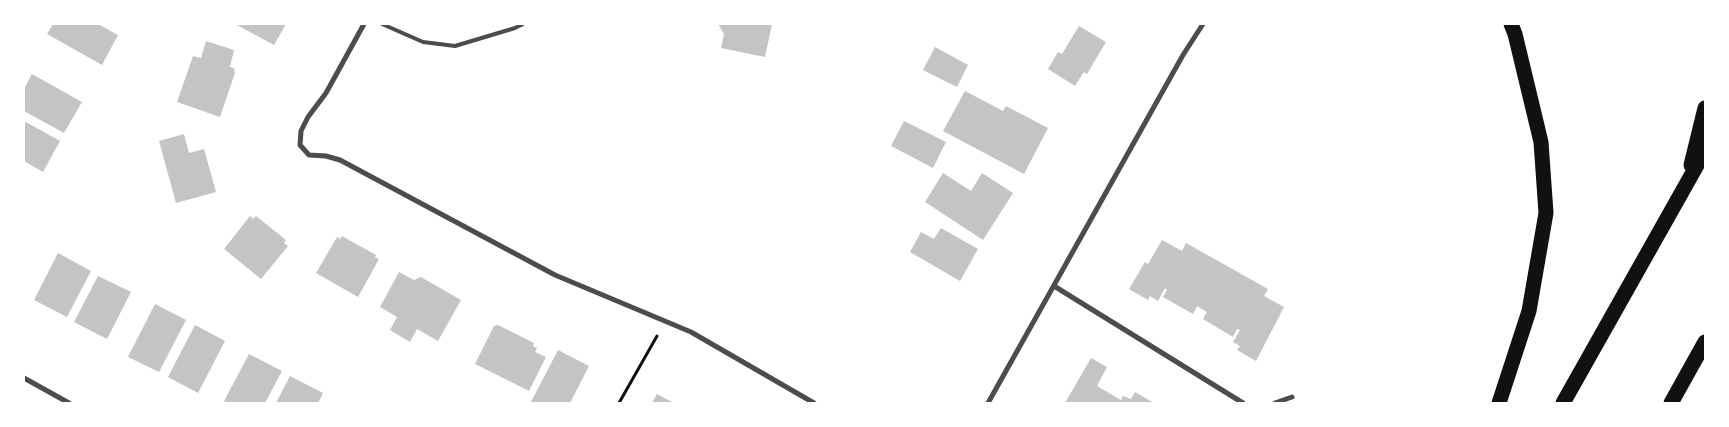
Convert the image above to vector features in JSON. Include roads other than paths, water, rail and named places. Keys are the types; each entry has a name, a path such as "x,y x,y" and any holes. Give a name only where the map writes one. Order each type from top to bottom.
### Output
{"highway":[{"path":"1499,403 1530,311 1546,213 1541,142 1511,24"},
{"path":"1685,187 1705,108"},
{"path":"1563,403 1705,151"},
{"path":"1671,403 1705,342"}],"street":[{"path":"364,24 326,93 300,131 300,145 309,155 326,156 340,160 555,275 691,332 814,403"},
{"path":"988,403 1183,55 1203,24"},
{"path":"1054,286 1243,403"},
{"path":"24,378 69,403"},
{"path":"1274,403 1292,397"}],"lane":[{"path":"382,24 423,42 455,46 515,28 522,24"}]}
